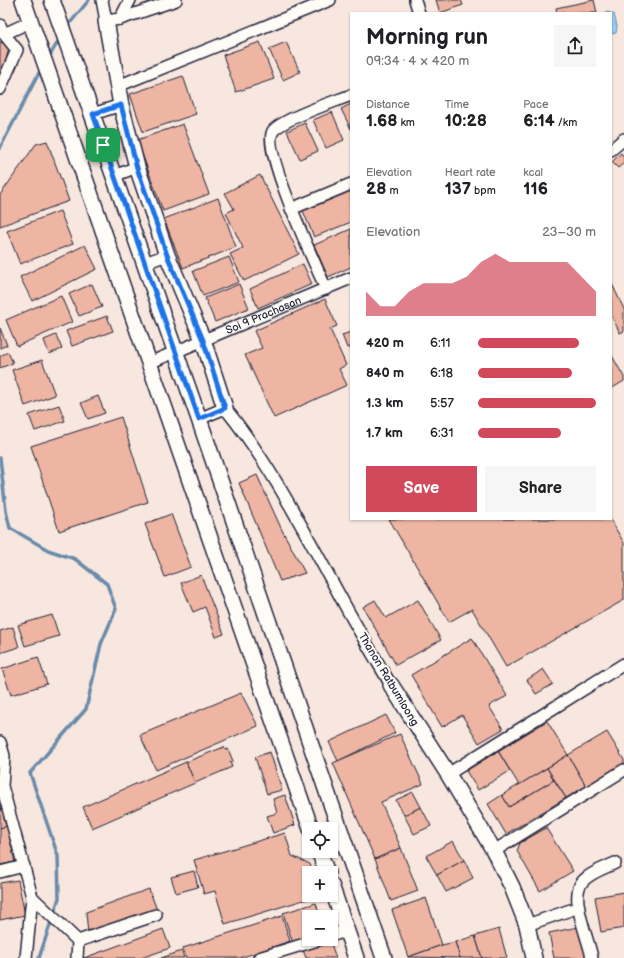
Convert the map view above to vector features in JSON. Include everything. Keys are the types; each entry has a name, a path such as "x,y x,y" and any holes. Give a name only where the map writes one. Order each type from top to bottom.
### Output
{"main road":[{"path":"23,0 309,822"},
{"path":"52,0 199,419 384,958"},
{"path":"113,20 118,86 121,105 137,168 167,255 203,340 225,408"},
{"name":"Thanon Ratbumloong","path":"391,686 448,774 494,851 512,887 527,926 534,958"},
{"path":"337,902 356,958"}],"street":[{"path":"102,0 113,20"},
{"path":"113,20 130,0"},
{"path":"113,20 176,0"},
{"path":"118,86 330,0"},
{"path":"415,0 419,12"},
{"path":"0,89 17,50 2,30 32,25"},
{"path":"326,289 291,209 278,171 271,142 274,129 291,120 350,95"},
{"path":"93,114 121,105"},
{"path":"612,149 624,139"},
{"path":"114,176 137,168"},
{"path":"291,209 350,184"},
{"path":"144,263 167,255"},
{"name":"Soi 9 Prachasan","path":"149,363 350,278"},
{"path":"199,419 225,408"},
{"name":"Thanon Ratbumloong","path":"225,408 247,436 309,538 340,598 391,686"},
{"path":"448,774 624,664"},
{"path":"0,742 4,756 1,773 2,786 32,896 26,958"},
{"path":"494,851 624,770"},
{"path":"592,958 579,908 577,895 579,885 584,879 615,862"},
{"path":"0,872 24,866"},
{"path":"32,896 78,941 77,958"},
{"path":"527,926 579,908"},
{"path":"78,941 156,914"},
{"path":"338,933 347,930"},
{"path":"260,958 302,945"}],"water":[{"path":"612,13 614,14 617,26 616,33 612,34"}],"building":[{"path":"436,0 461,0 463,5 440,12"},
{"path":"594,0 597,12 557,12 556,8"},
{"path":"0,42 10,45 1,78 0,78"},
{"path":"260,42 274,79 236,92 223,55"},
{"path":"286,42 300,72 283,80 269,49"},
{"path":"183,76 196,114 143,132 130,94"},
{"path":"350,104 350,127 341,109"},
{"path":"332,112 344,140 326,148 313,120"},
{"path":"305,123 318,151 300,159 287,131"},
{"path":"183,124 209,194 163,211 137,140"},
{"path":"47,141 69,201 0,226 0,195 36,144"},
{"path":"621,153 624,157 624,163 618,168 612,162"},
{"path":"260,175 299,254 244,281 230,254 243,248 226,213 234,209 225,193"},
{"path":"350,191 350,222 314,237 303,211"},
{"path":"218,198 236,247 183,268 164,219"},
{"path":"60,211 73,244 20,264 7,231"},
{"path":"350,229 350,267 328,277 314,245"},
{"path":"85,245 97,269 32,301 20,277"},
{"path":"229,257 239,282 203,296 193,271"},
{"path":"303,264 312,284 258,308 250,289"},
{"path":"92,284 102,307 79,316 69,294"},
{"path":"239,284 249,308 215,322 205,298"},
{"path":"612,284 624,309 624,331 620,333 612,317"},
{"path":"61,296 72,322 17,346 6,320"},
{"path":"325,299 337,326 330,329 346,365 339,369 347,385 274,418 245,355 262,348 254,331"},
{"path":"107,316 113,331 72,346 66,331"},
{"path":"0,328 7,345 0,348"},
{"path":"350,332 350,347 347,348 342,335"},
{"path":"56,335 62,349 49,354 44,340"},
{"path":"8,352 13,363 0,368 0,356"},
{"path":"612,356 624,377 624,381 612,388"},
{"path":"42,360 55,395 25,406 12,370"},
{"path":"98,396 105,413 88,419 81,403"},
{"path":"59,405 65,421 35,431 29,415"},
{"path":"121,417 148,502 59,531 31,446"},
{"path":"257,475 281,528 305,573 280,581 239,483"},
{"path":"171,514 191,567 165,577 145,524"},
{"path":"390,520 611,520 624,543 624,600 506,667 472,609 449,622"},
{"path":"201,575 224,634 216,637 205,607 193,612 181,583"},
{"path":"375,600 386,618 418,600 441,640 396,665 363,607"},
{"path":"52,615 59,636 25,646 18,625"},
{"path":"13,627 19,647 0,653 0,631"},
{"path":"472,638 507,696 489,706 503,729 479,743 462,715 442,727 411,675"},
{"path":"38,657 47,684 11,695 2,669"},
{"path":"543,669 553,684 536,694 527,680"},
{"path":"241,693 258,726 156,770 140,735"},
{"path":"386,715 395,733 338,761 329,742"},
{"path":"547,721 568,755 519,785 498,751"},
{"path":"607,732 624,760 624,763 586,786 568,755"},
{"path":"400,734 423,784 381,802 401,848 375,859 333,763"},
{"path":"224,747 225,750 228,749 233,761 230,762 232,767 195,783 186,762"},
{"path":"498,751 510,771 478,790 466,771"},
{"path":"270,752 282,790 267,794 255,757"},
{"path":"568,755 586,786 566,798 547,768"},
{"path":"186,762 195,783 92,828 83,807"},
{"path":"547,768 554,780 509,807 502,795"},
{"path":"554,780 566,798 506,834 488,804 502,795 509,807"},
{"path":"413,792 421,807 404,815 396,800"},
{"path":"285,795 295,825 273,833 267,816 277,813 273,799"},
{"path":"0,797 7,826 0,828"},
{"path":"421,807 431,826 414,834 404,815"},
{"path":"7,826 15,862 0,865 0,828"},
{"path":"546,828 573,871 540,891 517,851 520,843"},
{"path":"285,833 292,856 310,864 311,866 302,866 302,900 225,924 215,891 204,894 194,860"},
{"path":"453,841 464,860 437,875 426,856"},
{"path":"401,848 418,891 391,901 375,859"},
{"path":"464,860 473,878 446,892 437,875"},
{"path":"194,871 198,887 176,893 171,877"},
{"path":"18,880 25,915 0,920 0,883"},
{"path":"149,889 157,910 88,934 86,912"},
{"path":"624,892 624,928 601,932 595,897"},
{"path":"426,898 442,945 408,957 392,910"},
{"path":"316,903 318,910 302,910 302,940 293,943 283,913"},
{"path":"282,916 290,941 240,958 186,958 183,948"},
{"path":"583,926 589,958 554,958 549,933"},
{"path":"163,929 170,948 141,958 84,958"},
{"path":"499,929 507,958 482,958 475,936"},
{"path":"475,936 482,958 460,958 455,942"},
{"path":"455,942 460,958 408,957 442,945"},
{"path":"315,946 332,946 336,958 306,958 303,950"},
{"path":"182,951 184,958 161,958"}],"waterway":[{"path":"66,28 89,0"},
{"path":"48,59 60,38"},
{"path":"0,148 42,67"},
{"path":"0,458 6,511 10,528 48,550 75,559 107,584 116,609 101,644 86,709 30,773 58,856 59,898 39,958"}],"route":[{"path":"121,105 137,168 167,255 203,340 225,408 199,419 175,352 103,145 93,114 121,105"}]}
